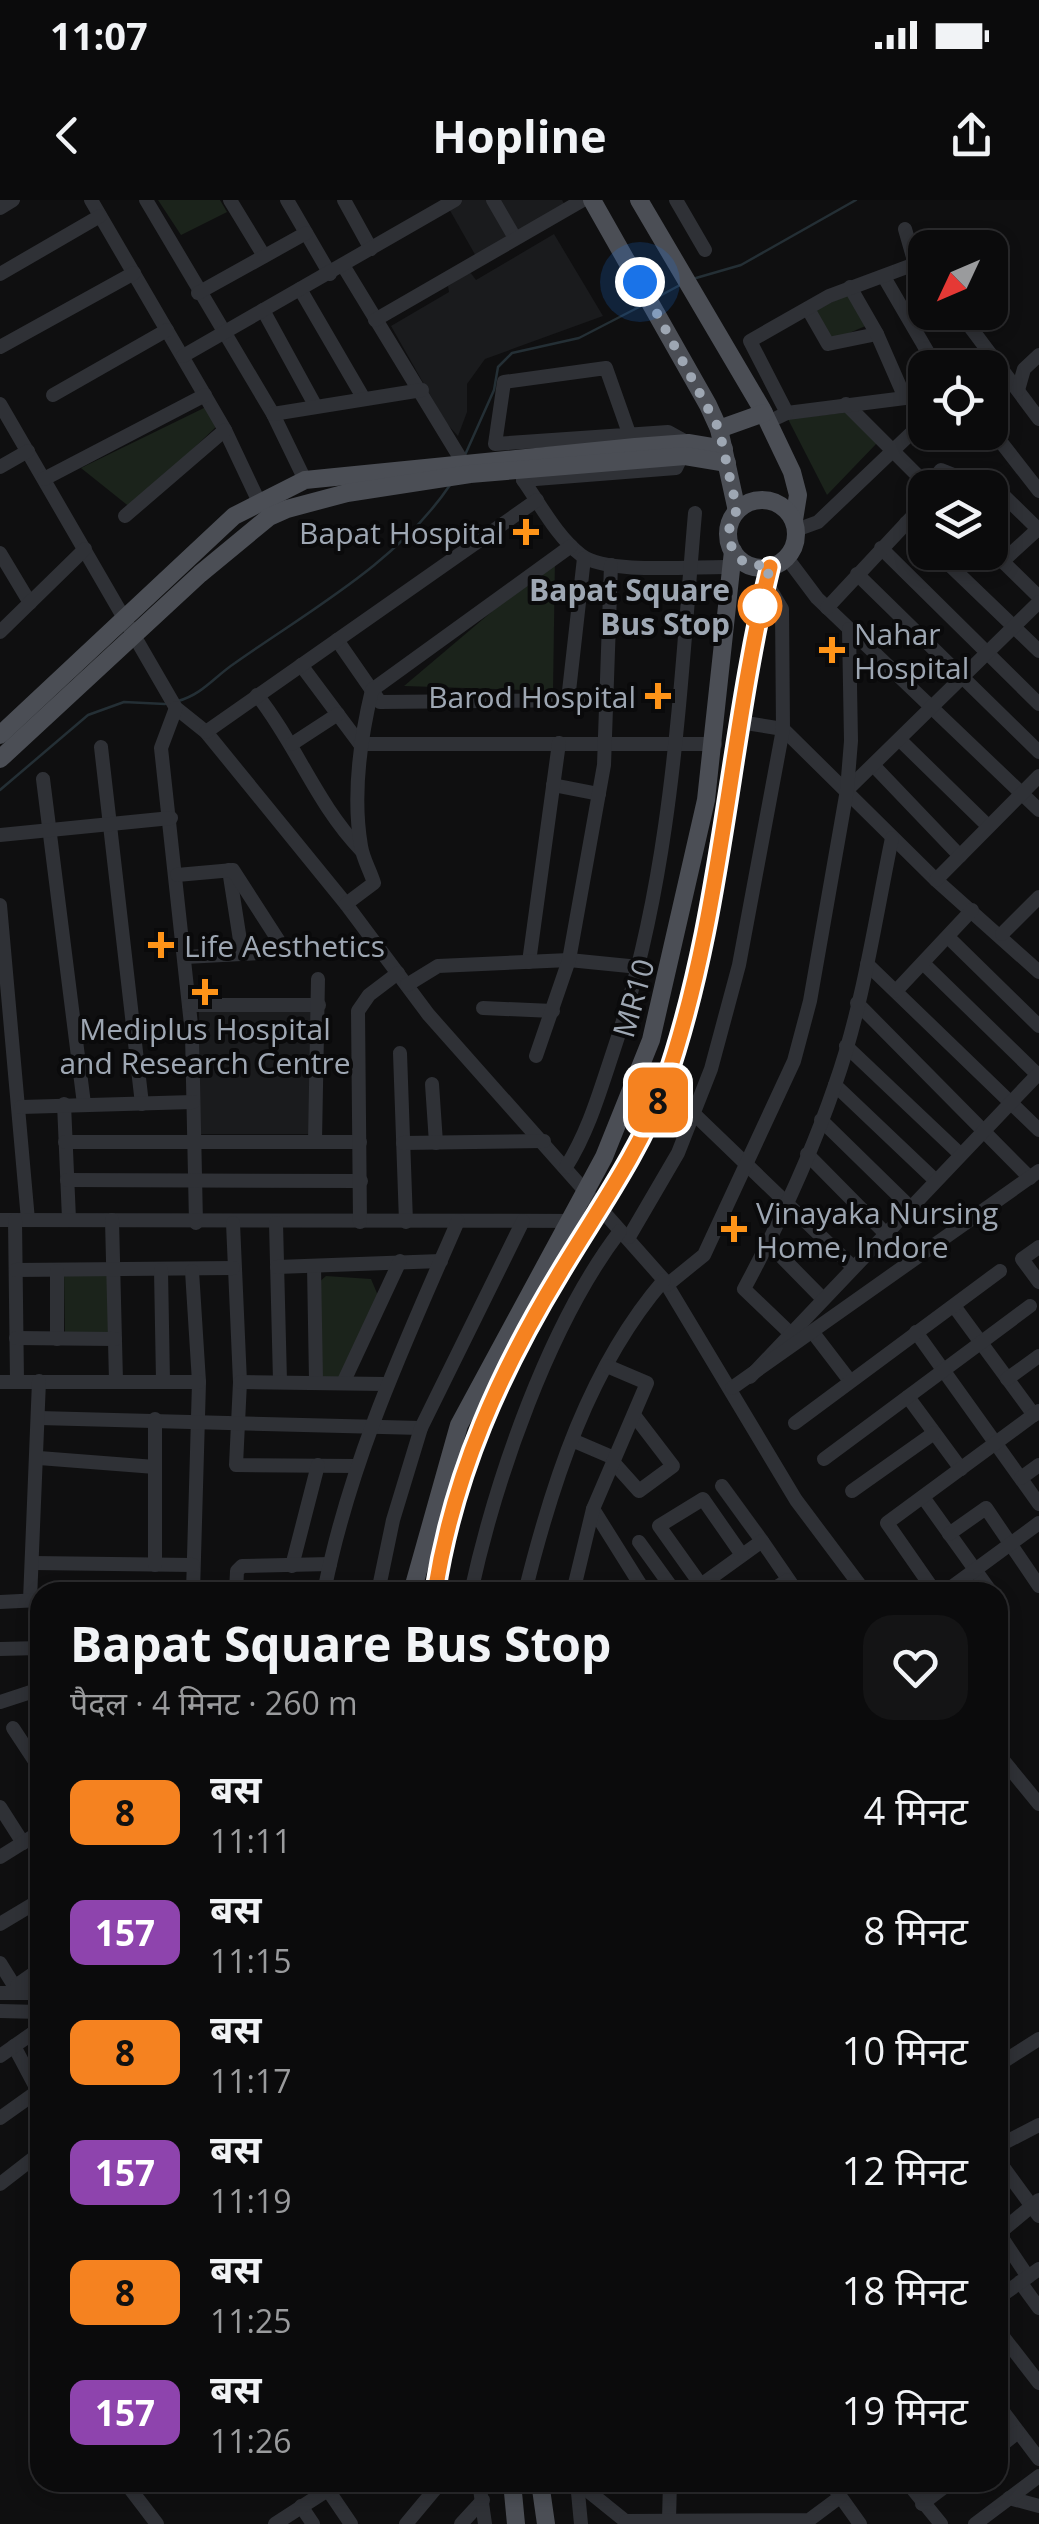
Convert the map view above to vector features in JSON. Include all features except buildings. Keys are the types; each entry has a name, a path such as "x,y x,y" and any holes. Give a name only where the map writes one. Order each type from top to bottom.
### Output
{"main road":[{"path":"582,201 647,295 719,429 737,510 728,531 731,559 768,574 787,558 795,525 798,495 792,472 766,418 639,200"},
{"path":"719,429 766,418"},
{"path":"0,759 234,516 306,480 686,450 726,456"},
{"path":"0,734 129,625 269,518 310,500 461,467"},
{"path":"737,510 763,500 781,505 795,525"},
{"name":"MR10","path":"415,1582 458,1425 622,1118 652,1040 682,920 715,744 731,559"},
{"name":"MR10","path":"440,1582 457,1489 480,1422 648,1125 664,1085 694,984 728,813 740,722 768,574"},
{"path":"513,2492 516,2524"},
{"path":"541,2492 546,2524"}],"street":[{"path":"0,208 13,200"},
{"path":"146,200 273,414 306,480"},
{"path":"230,200 264,256"},
{"path":"287,200 330,274"},
{"path":"182,356 344,267 455,200"},
{"path":"493,200 515,238"},
{"path":"676,200 706,250"},
{"path":"375,320 582,201"},
{"path":"350,202 371,249"},
{"path":"0,274 97,205 225,430 259,502"},
{"path":"906,229 908,235"},
{"path":"198,293 306,233"},
{"path":"344,267 422,390 461,467"},
{"path":"787,413 750,341 850,287 908,272"},
{"path":"0,347 134,273"},
{"path":"884,277 927,350"},
{"path":"766,418 905,398 877,334 850,287"},
{"path":"300,289 364,399"},
{"path":"263,310 315,405"},
{"path":"808,310 828,344 877,334"},
{"path":"53,395 167,330"},
{"path":"973,330 1039,419"},
{"path":"1018,390 1024,369 1039,355"},
{"path":"630,436 606,368 504,382 495,444 630,436 668,432 686,450 676,468 523,480 584,558 611,565 690,566 731,559"},
{"path":"273,414 422,390"},
{"path":"44,480 205,395"},
{"path":"0,404 176,708 206,732 402,979 585,1190 595,1214 624,1234 665,1283 732,1388 796,1500 858,1582"},
{"path":"846,404 912,470"},
{"path":"125,516 225,430"},
{"path":"795,525 818,522 908,435"},
{"path":"1005,450 1039,492"},
{"path":"0,467 28,451"},
{"path":"206,732 538,500"},
{"path":"1008,506 1038,529 1008,557"},
{"path":"566,1167 584,1139 639,967 678,743 695,513"},
{"path":"828,608 906,524"},
{"path":"346,904 374,883 362,850 360,744 372,690 571,546"},
{"path":"881,548 1039,704"},
{"path":"0,632 85,549"},
{"path":"0,553 30,603"},
{"path":"568,700 584,558"},
{"path":"787,558 828,608 1039,810"},
{"path":"536,1056 569,960 599,794 605,743 611,565"},
{"path":"847,790 901,741 1039,599 1008,567"},
{"path":"955,570 1039,651"},
{"path":"474,1582 481,1547 532,1398 592,1268 624,1234 678,1153 712,1069 739,965 783,729 782,608 768,574"},
{"path":"857,574 1039,752"},
{"path":"528,1582 555,1482 607,1366 639,1309 665,1283 704,1254 749,1164 798,1046 847,790 852,740 849,629"},
{"path":"337,640 380,702 607,700"},
{"path":"301,665 360,744"},
{"path":"257,695 292,744 336,822 362,850"},
{"path":"176,708 162,748 190,1006 196,1223"},
{"path":"292,744 338,714"},
{"path":"740,722 783,729 936,880 1002,934 1039,972"},
{"path":"901,741 988,826"},
{"path":"529,962 559,743"},
{"path":"360,744 715,744"},
{"path":"101,746 142,1104"},
{"path":"875,766 960,856"},
{"path":"936,880 1039,776"},
{"path":"43,780 84,1104"},
{"path":"553,785 599,794"},
{"path":"0,835 171,818"},
{"path":"788,1332 744,1288 768,1244 835,1085 867,964 892,838"},
{"path":"228,870 242,954"},
{"path":"176,875 233,870 282,946 278,952 184,958"},
{"path":"1002,934 1037,903"},
{"path":"0,905 21,1107 14,1220 16,1381"},
{"path":"896,992 972,910"},
{"path":"948,937 1039,1026"},
{"path":"360,1222 358,1012 369,996 438,966 569,960 639,967"},
{"path":"867,964 1039,1130"},
{"path":"750,1377 788,1332 1038,1074 924,965"},
{"path":"315,1141 318,979"},
{"path":"732,1388 814,1334 1034,1174 857,1003"},
{"path":"190,1006 319,1005"},
{"path":"484,1008 553,1010"},
{"path":"846,1046 960,1154"},
{"path":"400,1054 406,1222"},
{"path":"432,1084 436,1143"},
{"path":"664,1085 853,1267"},
{"path":"835,1085 935,1180"},
{"path":"21,1107 194,1102"},
{"path":"64,1104 69,1219"},
{"path":"821,1120 910,1207"},
{"path":"402,1143 544,1141"},
{"path":"64,1142 360,1142"},
{"path":"807,1154 885,1233"},
{"path":"67,1180 361,1181"},
{"path":"14,1220 522,1221 567,1220 595,1214"},
{"path":"112,1220 116,1381"},
{"path":"326,1582 355,1466 385,1384 458,1221"},
{"path":"380,1582 393,1520 421,1428 522,1221"},
{"path":"233,1223 240,1382 236,1465 355,1466"},
{"path":"276,1223 280,1381"},
{"path":"768,1244 822,1298"},
{"path":"1039,1247 1022,1259 1039,1282"},
{"path":"344,1381 400,1261"},
{"path":"277,1267 440,1261"},
{"path":"314,1266 316,1380"},
{"path":"16,1270 234,1268"},
{"path":"161,1270 163,1381"},
{"path":"795,1423 1000,1270"},
{"path":"56,1271 57,1339"},
{"path":"192,1271 200,1421 194,1582"},
{"path":"928,1582 887,1523 1036,1413 954,1306"},
{"path":"824,1459 1030,1306"},
{"path":"916,1332 1039,1504"},
{"path":"814,1334 850,1381"},
{"path":"16,1338 115,1340"},
{"path":"1007,1379 1039,1356"},
{"path":"575,1582 593,1510 648,1383 607,1366"},
{"path":"240,1382 316,1380 385,1384"},
{"path":"35,1582 40,1381"},
{"path":"0,1382 199,1382"},
{"path":"908,1397 960,1469"},
{"path":"572,1440 614,1460 639,1490 673,1466 634,1415"},
{"path":"39,1418 421,1428"},
{"path":"155,1419 155,1564"},
{"path":"852,1492 934,1433"},
{"path":"38,1458 155,1467"},
{"path":"292,1566 318,1465"},
{"path":"1021,1478 1039,1465"},
{"path":"722,1486 790,1582"},
{"path":"923,1496 984,1582"},
{"path":"700,1582 658,1526 704,1499 742,1555"},
{"path":"949,1534 986,1508 1039,1586"},
{"path":"593,1510 636,1582"},
{"path":"960,1582 1039,1523"},
{"path":"711,1582 762,1541"},
{"path":"640,1542 668,1582"},
{"path":"34,1562 193,1564"},
{"path":"238,1582 240,1567 330,1564"},
{"path":"0,1602 30,1600"},
{"path":"0,1649 30,1648"},
{"path":"0,1702 30,1693"},
{"path":"13,1728 30,1753"},
{"path":"1008,1766 1039,1804"},
{"path":"0,1807 22,1843"},
{"path":"0,1857 30,1838"},
{"path":"0,1924 30,1906"},
{"path":"0,1963 18,1988"},
{"path":"18,1988 30,1978"},
{"path":"30,1990 0,1992 0,2012 30,2012"},
{"path":"0,2056 30,2035"},
{"path":"1008,2058 1039,2038"},
{"path":"14,2046 30,2076"},
{"path":"0,2118 30,2099"},
{"path":"1008,2141 1039,2125"},
{"path":"0,2184 30,2161"},
{"path":"1008,2172 1036,2207 1008,2226"},
{"path":"1008,2247 1029,2276 1039,2308"},
{"path":"1008,2291 1029,2276"},
{"path":"1008,2343 1039,2383"},
{"path":"1008,2418 1039,2460"},
{"path":"1008,2440 1018,2432"},
{"path":"975,2524 1039,2476"},
{"path":"133,2492 157,2524"},
{"path":"275,2524 324,2492"},
{"path":"337,2492 350,2524"},
{"path":"406,2524 433,2492"},
{"path":"481,2492 485,2524"},
{"path":"578,2492 581,2524"},
{"path":"589,2492 627,2523 670,2519 808,2520 840,2496"},
{"path":"670,2492 670,2519"},
{"path":"837,2492 860,2524"},
{"path":"914,2492 942,2524"},
{"path":"922,2504 938,2492"},
{"path":"1009,2498 1039,2506"},
{"path":"460,2524 483,2500"},
{"path":"301,2506 313,2524"}],"shaded area":[{"path":"158,200 220,200 227,212 181,235"},
{"path":"444,200 562,200 565,205 477,258"},
{"path":"554,234 603,316 485,359 467,384 467,412 458,436 446,423 391,326 449,292 448,286 470,272 476,280"},
{"path":"852,292 870,324 831,341 816,310"},
{"path":"208,406 219,424 131,508 81,468"},
{"path":"851,412 877,443 827,495 788,419"},
{"path":"555,558 553,691 404,686"},
{"path":"199,1012 312,1012 312,1134 200,1134"},
{"path":"64,1273 107,1273 109,1335 65,1336"},
{"path":"326,1276 371,1279 379,1298 340,1378 319,1377 316,1285"}],"waterway":[{"path":"696,278 741,265 856,200"},
{"path":"656,298 680,285"},
{"path":"465,455 494,390 498,367 512,353 579,338 641,306"},
{"path":"178,701 201,690 379,561 429,513 450,485"},
{"path":"0,790 88,715 124,702 165,704"}],"bus line":[{"name":"8","path":"437,1582 457,1489 480,1422 547,1294 648,1125 664,1085 694,984 728,813 747,672 770,567"}],"place":[{"name":"Bapat Hospital","path":"526,532"},
{"name":"Bapat Square Bus Stop","path":"760,606"},
{"name":"Nahar Hospital","path":"832,650"},
{"name":"Barod Hospital","path":"658,696"},
{"name":"Life Aesthetics","path":"161,945"},
{"name":"Mediplus Hospital and Research Centre","path":"205,992"},
{"name":"Vinayaka Nursing Home, Indore","path":"734,1229"}],"route":[{"path":"640,282 719,429 737,510 728,531 730,545 745,563 770,567 760,606"}]}
